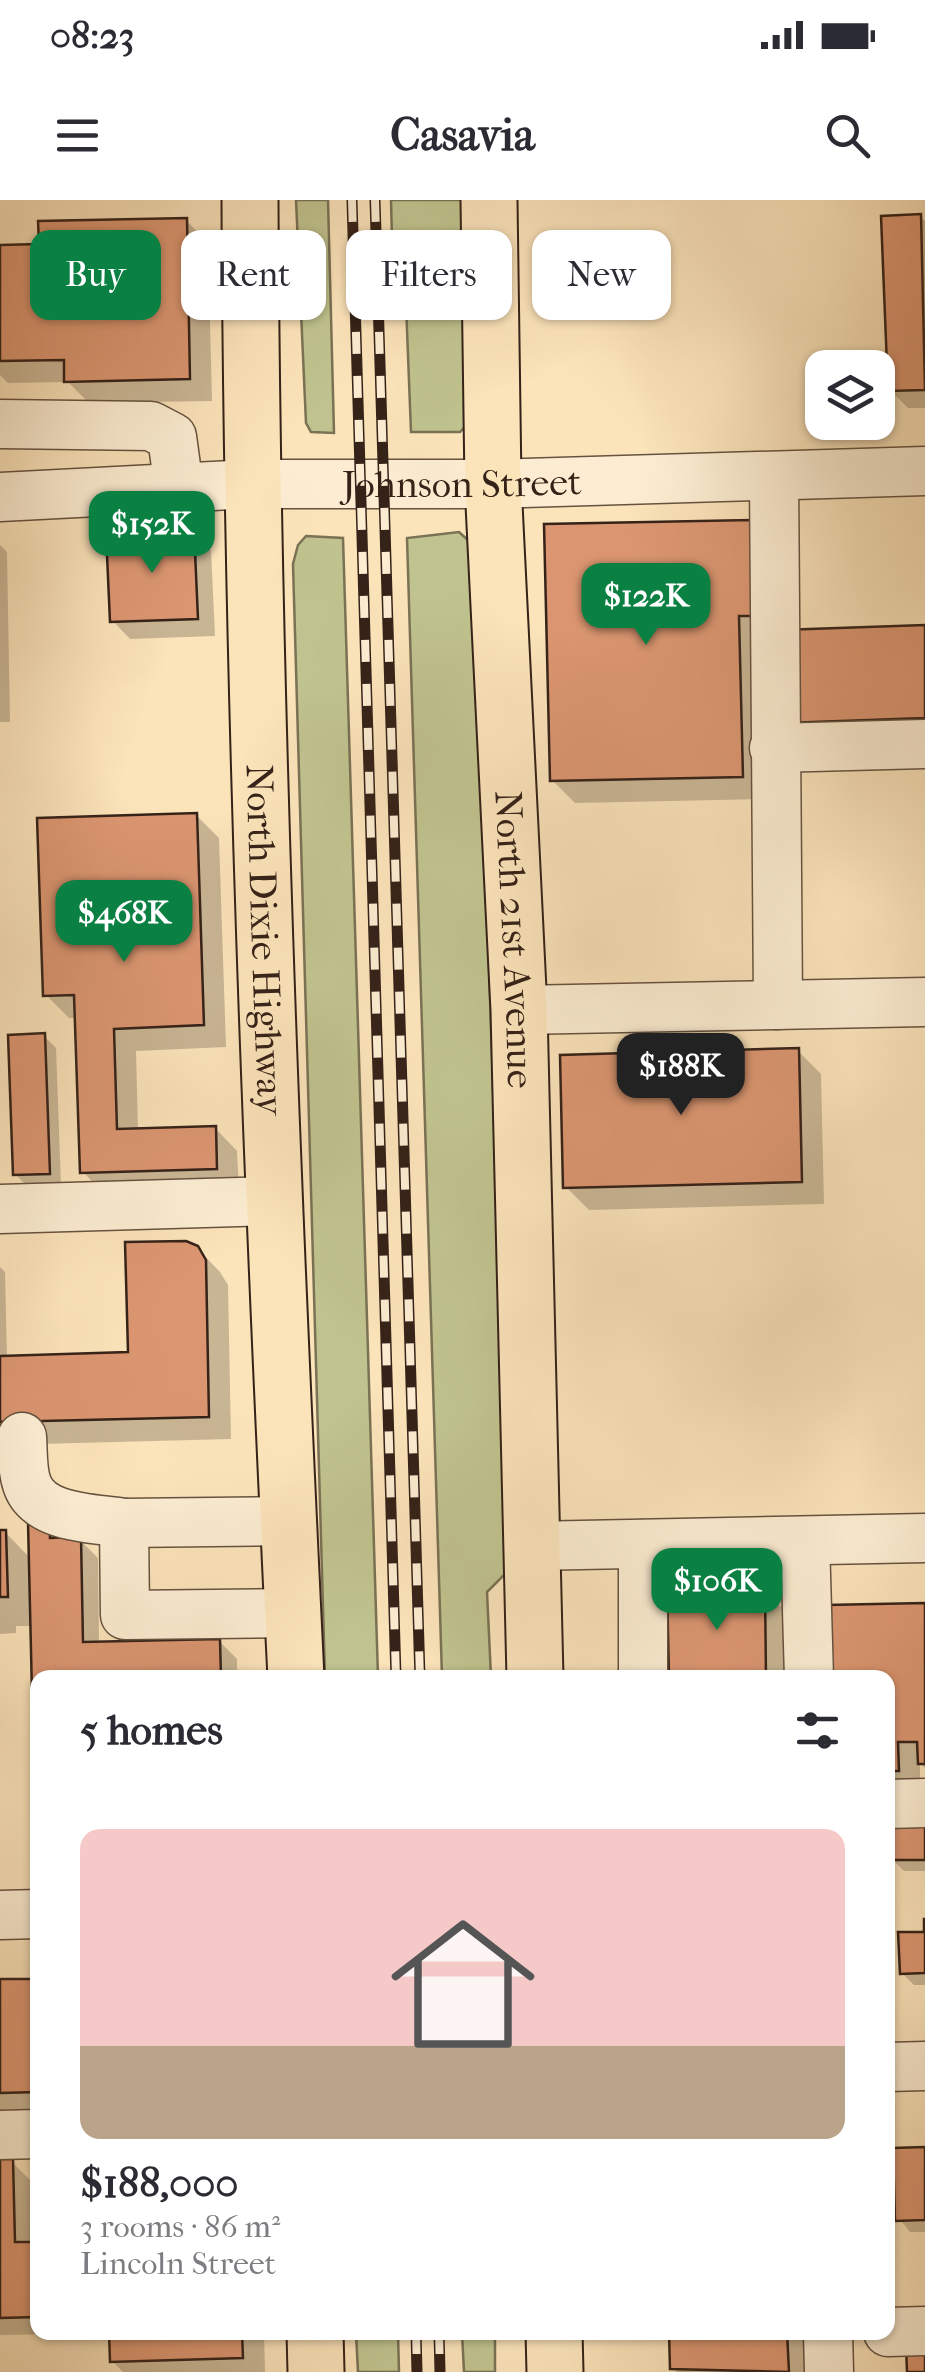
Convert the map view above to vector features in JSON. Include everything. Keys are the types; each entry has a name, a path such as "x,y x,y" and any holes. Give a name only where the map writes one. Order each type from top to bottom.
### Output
{"main road":[{"name":"North Dixie Highway","path":"250,200 251,484 274,1200 296,1670"},
{"name":"North 21st Avenue","path":"488,200 494,484 519,1010 536,1670"},
{"path":"315,2340 316,2372"},
{"path":"554,2340 555,2372"}],"street":[{"path":"0,424 152,426 172,437 179,488"},
{"name":"Johnson Street","path":"0,498 251,484 494,484 925,471"},
{"path":"774,476 778,1005"},
{"path":"774,748 925,744"},
{"path":"519,1010 925,1002"},
{"path":"0,1208 274,1200"},
{"path":"22,1437 25,1481 32,1496 46,1508 124,1523 288,1521"},
{"path":"124,1523 125,1615 293,1613"},
{"path":"532,1546 925,1538"},
{"path":"806,1541 810,1670"},
{"path":"642,1544 642,1670"},
{"path":"895,1804 925,1803"},
{"path":"0,1915 30,1914"},
{"path":"895,2068 925,2066"},
{"path":"0,2135 30,2134"},
{"path":"895,2332 925,2331"},
{"path":"828,2340 829,2372"}],"green space":[{"path":"296,200 328,200 334,433 311,432 306,423 301,320 326,320 326,230 297,230"},
{"path":"391,200 468,200 468,230 392,230"},
{"path":"407,320 470,320 471,420 460,432 411,432"},
{"path":"459,532 470,542 476,575 509,1570 487,1592 491,1670 442,1670 407,538"},
{"path":"306,536 343,538 378,1670 325,1670 293,564 298,545"},
{"path":"356,2340 398,2340 399,2372 358,2372"},
{"path":"462,2340 495,2340 495,2372 464,2372"}],"building":[{"path":"921,214 925,390 895,391 895,350 886,350 881,216"},
{"path":"187,218 187,230 181,230 181,320 189,320 190,379 64,382 64,360 0,361 0,245 30,244 30,320 161,320 161,230 38,230 38,221"},
{"path":"751,520 753,616 739,616 743,777 550,781 544,524"},
{"path":"194,529 198,619 110,622 106,533"},
{"path":"925,625 925,718 784,723 781,630"},
{"path":"197,813 204,1025 114,1029 117,1129 216,1126 217,1169 80,1173 74,995 43,996 37,818"},
{"path":"45,1033 50,1174 13,1175 8,1035"},
{"path":"799,1048 802,1182 563,1188 560,1055"},
{"path":"186,1241 198,1246 206,1260 209,1417 0,1422 0,1356 128,1352 125,1242"},
{"path":"50,1521 50,1538 81,1537 83,1642 220,1639 221,1670 31,1670 28,1522"},
{"path":"0,1530 6,1530 8,1597 0,1597"},
{"path":"765,1587 766,1670 669,1670 667,1588"},
{"path":"925,1603 925,1764 918,1764 917,1742 898,1742 899,1771 895,1771 895,1670 828,1670 826,1605"},
{"path":"925,1819 925,1860 895,1860 895,1820"},
{"path":"924,1919 925,1973 900,1974 898,1932 924,1932"},
{"path":"0,1979 30,1979 30,2092 0,2093"},
{"path":"925,2147 925,2220 895,2221 895,2148"},
{"path":"0,2159 13,2159 15,2242 30,2242 30,2317 0,2318"},
{"path":"109,2340 242,2340 243,2358 110,2362"},
{"path":"669,2340 787,2340 789,2372 670,2369"},
{"path":"906,2346 925,2346 925,2372 907,2372"}],"railway":[{"path":"352,200 396,1670"},
{"path":"375,200 420,1670"},
{"path":"416,2340 417,2372"},
{"path":"439,2340 440,2372"}]}
